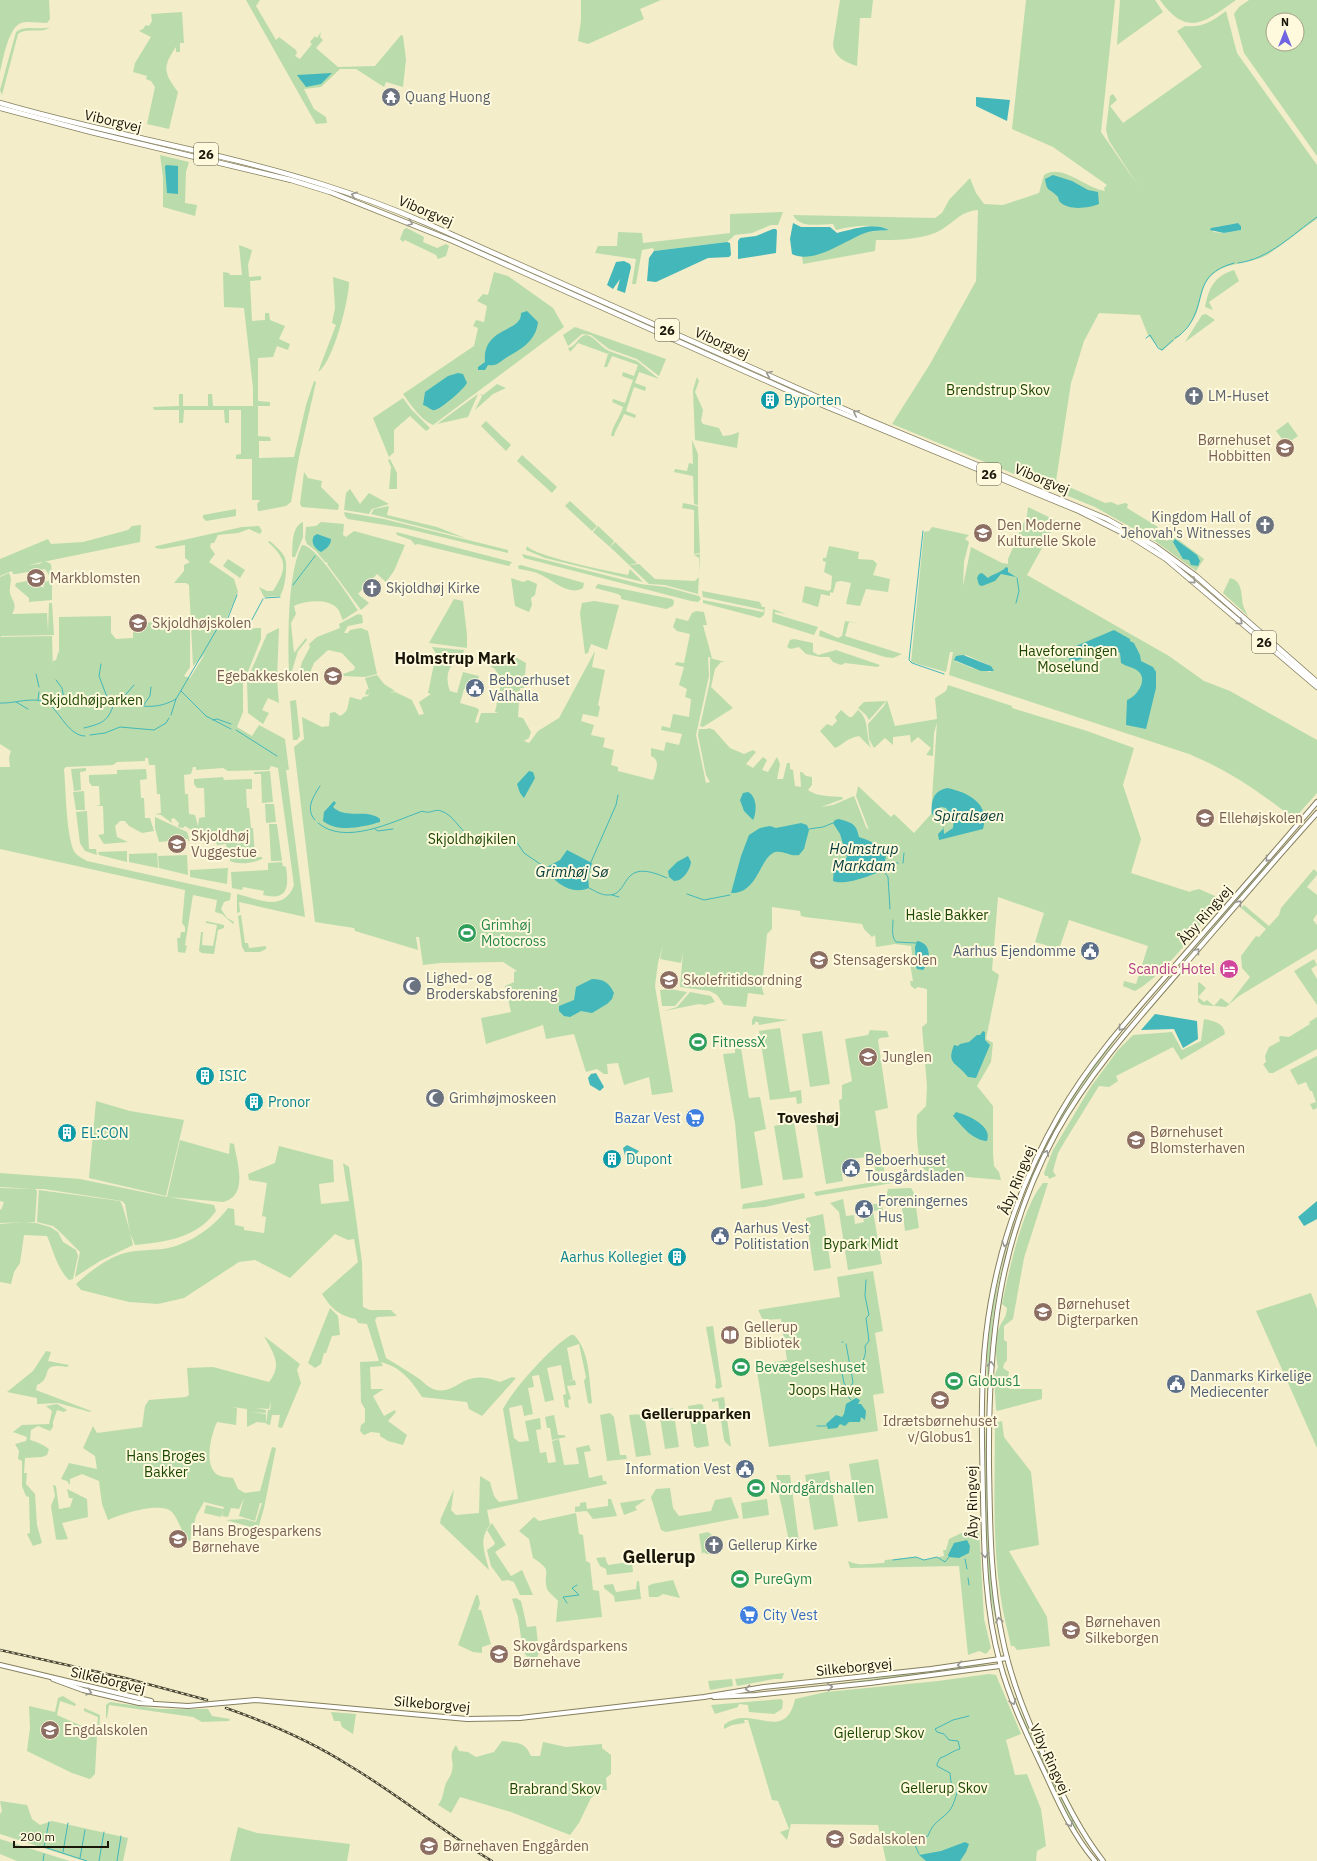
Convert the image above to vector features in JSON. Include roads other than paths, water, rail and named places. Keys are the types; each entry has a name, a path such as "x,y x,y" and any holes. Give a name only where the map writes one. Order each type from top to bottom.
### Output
{"main road":[{"name":"Viborgvej","path":"0,103 54,118 267,169 320,183 368,200 426,223 869,420 1090,511 1132,532 1184,566 1317,682"},
{"name":"Viborgvej","path":"0,108 91,132 290,180 330,192 439,234 796,394 1079,511 1133,538 1166,559 1317,687"},
{"name":"Åby Ringvej","path":"999,1659 990,1617 984,1543 982,1431 985,1356 988,1324 996,1278 1007,1233 1023,1188 1059,1115 1098,1056 1317,802"},
{"name":"Åby Ringvej","path":"1009,1664 998,1616 992,1558 989,1444 991,1356 1003,1276 1015,1231 1028,1194 1049,1147 1065,1118 1103,1061 1317,813"},
{"name":"Silkeborgvej","path":"0,1665 53,1679 83,1690 139,1703 188,1706 256,1700 468,1719 496,1719 520,1718 931,1669 1007,1658"},
{"name":"Viby Ringvej","path":"999,1659 1000,1666 1021,1722 1058,1800 1074,1831 1095,1861"},
{"name":"Viby Ringvej","path":"1009,1664 1031,1727 1064,1798 1083,1833 1103,1861"},
{"name":"Silkeborgvej","path":"704,1696 755,1695 870,1683 1000,1666"}],"water":[{"path":"332,73 321,84 306,87 297,75"},
{"path":"976,97 1010,100 1007,121 976,106"},
{"path":"166,165 178,166 178,194 167,193"},
{"path":"1053,175 1072,181 1088,190 1098,192 1099,204 1079,208 1064,205 1059,201 1058,196 1049,190 1047,186 1045,179"},
{"path":"793,223 801,227 830,227 837,233 870,226 889,230 868,232 819,254 800,257 792,254 790,239"},
{"path":"1238,223 1241,226 1241,230 1224,233 1210,230 1211,228"},
{"path":"776,229 777,231 776,253 738,259 738,241 740,238 756,236"},
{"path":"727,242 730,243 731,255 729,257 708,258 656,282 647,281 649,258 654,251"},
{"path":"624,261 630,264 631,267 625,293 617,290 620,279 613,289 607,285 616,262"},
{"path":"527,311 538,322 532,339 519,350 499,363 488,365 485,370 478,370 478,367 485,362 486,350 490,342 495,336 515,324 520,319 521,313"},
{"path":"458,373 463,374 467,383 457,394 435,410 423,405 425,392 448,376"},
{"path":"317,534 331,539 328,547 321,552 313,543 313,538"},
{"path":"1175,539 1197,555 1200,561 1198,566 1191,565 1189,560 1183,559 1173,542"},
{"path":"1006,567 1008,568 1008,572 1016,577 1001,574 995,581 982,586 979,585 977,578 979,574 982,573 988,578 1002,571"},
{"path":"1114,630 1134,643 1140,655 1141,661 1153,667 1156,672 1156,688 1146,729 1126,725 1127,700 1134,696 1140,688 1142,680 1137,670 1121,663 1120,653 1110,646 1099,649 1077,661 1071,662 1069,660 1072,651 1076,646"},
{"path":"963,655 991,666 994,671 981,671 954,660 956,656"},
{"path":"529,771 533,772 535,778 524,798 520,793 517,784"},
{"name":"Spiralsøen","path":"947,788 955,790 970,796 976,801 981,806 984,813 985,820 983,829 939,840 938,834 943,829 943,826 944,834 953,828 954,819 946,808 941,807 934,810 934,814 943,820 943,822 932,814 934,797 942,789"},
{"path":"748,792 755,801 755,813 753,820 744,811 740,800 743,793"},
{"path":"334,801 336,803 333,807 338,811 350,814 369,814 380,819 380,822 351,828 329,825 323,821 324,812"},
{"name":"Holmstrup Markdam","path":"839,819 853,824 859,837 881,849 886,855 884,869 867,877 852,881 833,881 834,866 838,861 844,861 847,857 840,834 833,823 835,820"},
{"path":"801,823 807,825 809,830 804,849 799,855 775,852 765,861 753,882 747,888 740,892 731,893 741,856 749,835 760,828 770,826 776,828"},
{"name":"Grimhøj Sø","path":"567,850 592,863 588,877 589,888 576,890 564,887 554,879 546,869 560,860"},
{"path":"688,856 691,862 688,872 677,881 674,881 669,877 668,871 677,862"},
{"path":"917,941 922,942 925,945 929,953 928,962 923,970 917,969 916,967 915,947"},
{"path":"592,979 602,981 610,986 614,993 612,999 607,1004 592,1013 581,1011 570,1017 564,1016 559,1011 559,1006 574,1000 576,987"},
{"path":"1155,1014 1197,1021 1198,1039 1183,1048 1174,1029 1141,1030"},
{"path":"983,1031 985,1032 985,1040 990,1045 976,1078 968,1077 952,1060 951,1056 954,1045 958,1046 969,1042 977,1035 980,1035"},
{"path":"596,1073 604,1087 600,1091 590,1085 588,1078 591,1074"},
{"path":"956,1112 973,1119 983,1126 988,1136 987,1141 977,1138 968,1132 953,1116"},
{"path":"627,1145 639,1151 633,1157 630,1164 627,1163 623,1148"},
{"path":"1317,1201 1317,1219 1304,1226 1298,1217"},
{"path":"856,1398 860,1400 858,1404 861,1404 866,1411 865,1420 861,1417 860,1422 849,1422 845,1426 840,1424 837,1428 828,1429 826,1424 836,1415 842,1417 846,1404"},
{"path":"967,1540 970,1546 969,1553 959,1558 949,1557 948,1555 954,1543"},
{"path":"965,1842 969,1844 960,1861 926,1861 919,1855 941,1851"}],"waterway":[{"path":"1238,263 1260,257 1290,238 1317,217"},
{"path":"1175,338 1187,328 1193,318 1202,290 1211,274 1220,268 1234,263"},
{"path":"1146,338 1150,335 1158,348 1162,350 1173,340"},
{"path":"923,531 909,660 912,663 944,674"},
{"path":"293,585 315,556"},
{"path":"1016,603 1019,591 1017,578"},
{"path":"224,628 237,595"},
{"path":"265,598 280,597"},
{"path":"230,628 248,627 263,599"},
{"path":"171,715 176,699 217,629 228,628"},
{"path":"101,664 99,676 107,697"},
{"path":"36,674 39,687"},
{"path":"56,680 62,688 64,699"},
{"path":"121,700 134,685"},
{"path":"143,706 150,696 151,687"},
{"path":"181,691 206,716 231,729"},
{"path":"38,700 39,692"},
{"path":"58,700 107,697 116,700"},
{"path":"75,699 76,706"},
{"path":"120,701 141,706 155,706 162,705 176,699"},
{"path":"0,703 27,700 45,702 55,710 70,729 75,733 85,736"},
{"path":"44,700 51,700"},
{"path":"84,728 105,720 111,712 115,700"},
{"path":"16,702 28,709"},
{"path":"90,735 105,733 120,727 154,730 166,723 169,718"},
{"path":"213,720 217,719 231,724"},
{"path":"236,730 277,756"},
{"path":"315,820 312,816 310,807 320,786"},
{"path":"591,862 616,805 618,795"},
{"path":"318,823 329,830 355,832 383,826 421,811 428,812 439,810 453,819 462,830 470,836 500,839 506,836 514,838 524,853 546,868"},
{"path":"809,829 823,827 833,823"},
{"path":"375,829 378,831 393,829"},
{"path":"903,863 904,853"},
{"path":"886,862 898,863"},
{"path":"883,870 888,877 890,909"},
{"path":"589,888 602,894 615,894 633,874 640,871 651,872 667,878"},
{"path":"687,894 704,900 730,895"},
{"path":"612,895 619,897"},
{"path":"893,920 894,940 896,942 916,943"},
{"path":"863,1366 865,1346 869,1341 866,1318 869,1315 865,1296 866,1280"},
{"path":"846,1344 853,1382 847,1395 851,1400"},
{"path":"842,1373 844,1383 848,1389"},
{"path":"817,1426 826,1426"},
{"path":"792,1544 797,1538"},
{"path":"893,1560 916,1557 924,1560 937,1557 945,1562 949,1557"},
{"path":"965,1559 967,1569"},
{"path":"968,1578 969,1585"},
{"path":"567,1603 563,1597 579,1595 572,1588 577,1585"},
{"path":"919,1854 915,1845 919,1840 928,1836 932,1827 950,1810 957,1792 951,1782 950,1773 937,1766 937,1764 940,1758 960,1749 958,1741 949,1740 944,1734 937,1732 935,1729 953,1720 969,1716"},
{"path":"49,1822 44,1847 87,1861"},
{"path":"63,1852 68,1823"},
{"path":"80,1858 85,1830"},
{"path":"99,1861 104,1832"},
{"path":"117,1861 121,1836"},
{"path":"43,1861 44,1854"}],"railway":[{"path":"0,1650 125,1678 207,1700"},
{"path":"226,1708 290,1733 320,1748 368,1777 492,1861"}],"place":[{"name":"Quang Huong","path":"391,97"},
{"name":"LM-Huset","path":"1194,396"},
{"name":"Byporten","path":"770,400"},
{"name":"Børnehuset Hobbitten","path":"1285,448"},
{"name":"Kingdom Hall of Jehovah's Witnesses","path":"1265,525"},
{"name":"Den Moderne Kulturelle Skole","path":"983,533"},
{"name":"Markblomsten","path":"36,578"},
{"name":"Skjoldhøj Kirke","path":"372,588"},
{"name":"Skjoldhøjskolen","path":"138,623"},
{"name":"Egebakkeskolen","path":"333,676"},
{"name":"Beboerhuset Valhalla","path":"475,688"},
{"name":"Ellehøjskolen","path":"1205,818"},
{"name":"Skjoldhøj Vuggestue","path":"177,844"},
{"name":"Grimhøj Motocross","path":"467,933"},
{"name":"Aarhus Ejendomme","path":"1090,951"},
{"name":"Stensagerskolen","path":"819,960"},
{"name":"Scandic Hotel","path":"1229,969"},
{"name":"Skolefritidsordning","path":"669,980"},
{"name":"Lighed- og Broderskabsforening","path":"412,986"},
{"name":"FitnessX","path":"698,1042"},
{"name":"Junglen","path":"868,1057"},
{"name":"ISIC","path":"205,1076"},
{"name":"Grimhøjmoskeen","path":"435,1098"},
{"name":"Pronor","path":"254,1102"},
{"name":"Bazar Vest","path":"695,1118"},
{"name":"EL:CON","path":"67,1133"},
{"name":"Børnehuset Blomsterhaven","path":"1136,1140"},
{"name":"Dupont","path":"612,1159"},
{"name":"Beboerhuset Tousgårdsladen","path":"851,1168"},
{"name":"Foreningernes Hus","path":"864,1209"},
{"name":"Aarhus Vest Politistation","path":"720,1236"},
{"name":"Aarhus Kollegiet","path":"677,1257"},
{"name":"Børnehuset Digterparken","path":"1043,1312"},
{"name":"Gellerup Bibliotek","path":"730,1335"},
{"name":"Bevægelseshuset","path":"741,1367"},
{"name":"Globus1","path":"954,1381"},
{"name":"Danmarks Kirkelige Mediecenter","path":"1176,1384"},
{"name":"Idrætsbørnehuset v/Globus1","path":"940,1400"},
{"name":"Information Vest","path":"745,1469"},
{"name":"Nordgårdshallen","path":"756,1488"},
{"name":"Hans Brogesparkens Børnehave","path":"178,1539"},
{"name":"Gellerup Kirke","path":"714,1545"},
{"name":"PureGym","path":"740,1579"},
{"name":"City Vest","path":"749,1615"},
{"name":"Børnehaven Silkeborgen","path":"1071,1630"},
{"name":"Skovgårdsparkens Børnehave","path":"499,1654"},
{"name":"Engdalskolen","path":"50,1730"},
{"name":"Sødalskolen","path":"835,1839"},
{"name":"Børnehaven Enggården","path":"429,1846"}],"district":[{"name":"Holmstrup Mark","path":"455,658"},
{"name":"Toveshøj","path":"808,1118"},
{"name":"Gellerupparken","path":"696,1414"},
{"name":"Gellerup","path":"659,1557"}],"park label":[{"name":"Brendstrup Skov","path":"998,390"},
{"name":"Haveforeningen Moselund","path":"1068,660"},
{"name":"Skjoldhøjparken","path":"92,700"},
{"name":"Skjoldhøjkilen","path":"472,839"},
{"name":"Hasle Bakker","path":"947,915"},
{"name":"Bypark Midt","path":"861,1244"},
{"name":"Joops Have","path":"825,1390"},
{"name":"Hans Broges Bakker","path":"166,1464"},
{"name":"Gjellerup Skov","path":"879,1733"},
{"name":"Gellerup Skov","path":"944,1788"},
{"name":"Brabrand Skov","path":"555,1789"}]}
